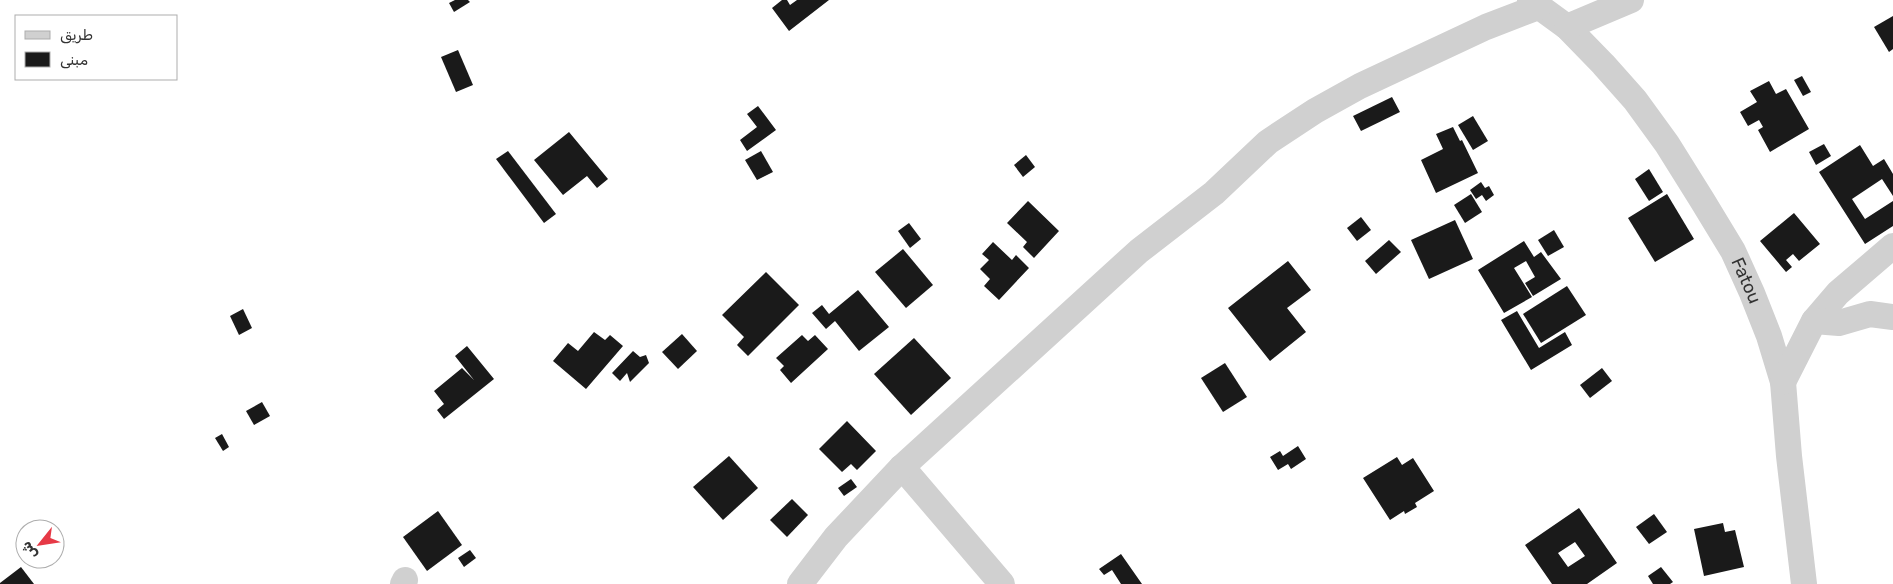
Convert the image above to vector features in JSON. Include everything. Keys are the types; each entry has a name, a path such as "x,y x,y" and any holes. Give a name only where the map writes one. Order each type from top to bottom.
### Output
{"street":[{"path":"1567,27 1631,0"},
{"path":"800,584 836,537 902,467 1139,251 1214,193 1268,142 1315,111 1360,86 1534,4"},
{"name":"Fatou","path":"1534,4 1567,27 1604,64 1635,100 1667,144 1733,252 1769,336 1783,382 1789,456 1804,584"},
{"path":"1783,382 1814,321 1838,293 1893,246"},
{"path":"1814,321 1840,324 1870,314 1893,317"},
{"path":"902,467 1002,584"}],"building":[{"path":"455,0 468,0 470,2 454,12 449,3"},
{"path":"782,0 787,0 790,5 797,0 829,0 789,31 772,8"},
{"path":"1893,16 1893,49 1889,52 1874,27"},
{"path":"458,50 473,85 456,92 441,57"},
{"path":"1802,76 1811,92 1803,96 1794,80"},
{"path":"1769,81 1776,94 1786,89 1809,129 1770,152 1758,130 1763,127 1759,120 1748,126 1740,112 1757,102 1750,91"},
{"path":"1392,97 1400,112 1361,131 1353,116"},
{"path":"758,106 776,130 747,151 740,140 757,127 747,114"},
{"path":"1473,116 1488,141 1473,150 1458,125"},
{"path":"1453,127 1460,141 1462,140 1478,173 1436,193 1421,160 1443,149 1436,134"},
{"path":"569,132 608,179 597,188 587,176 563,195 534,160"},
{"path":"1824,144 1831,156 1816,165 1809,152"},
{"path":"1860,145 1873,166 1884,159 1893,174 1893,196 1882,179 1852,199 1865,219 1893,201 1893,226 1865,244 1819,172"},
{"path":"508,151 556,214 544,223 496,159"},
{"path":"761,151 773,172 757,180 745,160"},
{"path":"1026,155 1035,167 1023,177 1014,165"},
{"path":"1649,169 1663,192 1649,201 1635,179"},
{"path":"1481,182 1485,188 1489,186 1494,195 1486,201 1482,195 1476,199 1470,190"},
{"path":"1471,194 1482,212 1465,223 1454,205"},
{"path":"1667,194 1694,239 1655,262 1628,218"},
{"path":"1028,201 1059,231 1034,258 1023,247 1027,242 1007,223"},
{"path":"1794,213 1820,244 1799,261 1793,254 1786,260 1792,267 1786,272 1760,241"},
{"path":"1361,217 1371,230 1357,241 1347,228"},
{"path":"1455,220 1473,259 1429,279 1411,240"},
{"path":"909,223 921,239 910,248 898,231"},
{"path":"1554,230 1564,247 1548,256 1538,240"},
{"path":"1389,240 1401,252 1376,274 1365,261"},
{"path":"1524,241 1534,257 1541,252 1561,279 1533,296 1525,283 1535,277 1526,261 1514,268 1532,297 1504,313 1478,270"},
{"path":"993,242 1012,260 1016,255 1029,268 999,300 984,286 990,279 980,269 989,260 982,254"},
{"path":"903,249 933,285 906,308 875,272"},
{"path":"1288,261 1311,290 1287,308 1306,332 1270,361 1228,308"},
{"path":"766,272 799,305 748,356 737,345 744,337 722,315"},
{"path":"1567,286 1586,315 1541,343 1523,314"},
{"path":"858,290 889,327 859,351 835,321 826,329 812,313 822,305 829,314"},
{"path":"243,309 252,328 239,335 230,316"},
{"path":"1517,311 1539,348 1565,332 1572,345 1531,370 1501,320"},
{"path":"594,332 605,340 610,335 623,346 586,389 553,361 568,343 578,351"},
{"path":"682,334 697,351 678,369 662,352"},
{"path":"802,335 808,341 815,335 828,349 791,383 780,370 784,366 776,358"},
{"path":"914,338 951,378 911,415 874,374"},
{"path":"467,346 494,379 444,419 437,410 444,404 434,391 462,368 474,380 455,356"},
{"path":"633,351 640,357 646,355 649,363 630,382 627,373 620,381 612,373"},
{"path":"1225,363 1247,397 1223,412 1201,378"},
{"path":"1602,368 1612,381 1590,398 1580,385"},
{"path":"262,402 270,416 254,425 246,411"},
{"path":"847,421 876,451 857,470 851,464 842,472 819,449"},
{"path":"222,434 229,447 223,451 215,438"},
{"path":"1298,446 1306,459 1291,469 1288,464 1278,470 1270,457 1280,451 1283,456"},
{"path":"729,456 758,488 723,520 693,487"},
{"path":"1397,457 1402,465 1413,458 1434,491 1415,503 1417,507 1405,514 1404,511 1390,520 1363,478"},
{"path":"851,479 857,487 844,496 838,488"},
{"path":"792,499 808,515 787,537 770,520"},
{"path":"1579,508 1617,563 1587,584 1552,584 1525,545","holes":["1575,542 1585,556 1568,567 1558,553"]},
{"path":"438,511 462,545 427,571 403,537"},
{"path":"1654,514 1667,532 1649,544 1636,527"},
{"path":"1723,523 1725,532 1735,530 1744,567 1704,576 1694,529"},
{"path":"470,550 476,558 464,567 458,558"},
{"path":"1121,554 1142,584 1121,584 1112,570 1104,575 1099,569"},
{"path":"1661,567 1673,582 1670,584 1653,584 1648,576"},
{"path":"18,569 23,569 34,584 0,584"}]}
